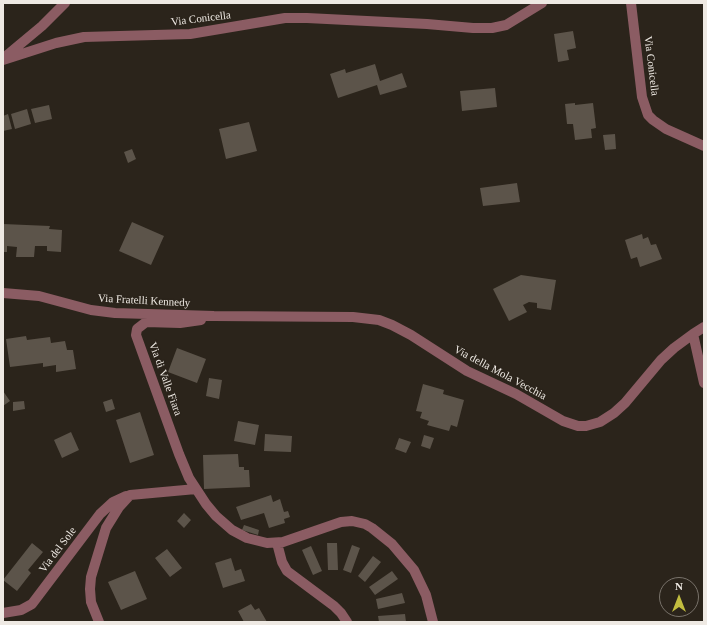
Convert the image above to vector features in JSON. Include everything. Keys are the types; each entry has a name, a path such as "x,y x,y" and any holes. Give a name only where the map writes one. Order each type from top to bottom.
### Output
{"street":[{"path":"3,59 37,30 65,3"},
{"name":"Via Conicella","path":"3,59 78,38 199,33 284,18 339,19 492,28 506,25 542,3"},
{"name":"Via Conicella","path":"631,3 642,97 648,115 666,129 704,146"},
{"name":"Via Fratelli Kennedy","path":"3,293 39,296 85,309 104,312 214,316"},
{"name":"Via della Mola Vecchia","path":"214,316 354,317 384,321 416,338 468,370 516,394 563,421 573,425 582,426 600,422 614,413 625,403 661,360 674,348 704,327"},
{"name":"Via di Valle Fiara","path":"214,316 189,322 146,322 140,326 136,332 137,339 178,454 196,489 216,516 232,530 243,536 258,541 277,543 341,522 356,522 372,528 392,544 414,570 426,595 433,622"},
{"path":"693,334 704,383"},
{"path":"99,622 90,596 92,572 106,528 118,507 130,495 196,489"},
{"name":"Via del Sole","path":"3,613 21,610 32,604 100,514 113,502 124,496 130,495"},
{"path":"277,543 282,562 287,571 334,606 346,622"}],"building":[{"path":"573,31 576,48 567,50 569,60 558,62 554,34"},
{"path":"375,64 380,81 402,73 407,87 380,95 377,85 338,98 330,74 345,69 346,73"},
{"path":"495,88 497,107 462,111 460,91"},
{"path":"575,103 575,105 593,103 596,128 591,129 592,138 575,140 573,124 567,124 565,104"},
{"path":"49,105 52,119 35,123 31,109"},
{"path":"27,109 31,124 15,129 11,114"},
{"path":"8,114 12,129 3,131 3,116"},
{"path":"249,122 257,151 226,159 219,129"},
{"path":"615,134 616,149 605,150 603,135"},
{"path":"132,149 136,159 128,163 124,152"},
{"path":"517,183 520,202 483,206 480,188"},
{"path":"132,222 164,236 151,265 119,251"},
{"path":"3,224 50,226 49,229 62,230 61,252 47,251 47,246 35,246 34,257 16,257 17,247 7,246 7,252 3,252"},
{"path":"642,234 643,239 648,237 651,245 656,244 662,259 640,267 637,257 631,259 625,240"},
{"path":"521,275 556,280 551,310 537,308 537,303 529,302 523,305 527,312 509,321 493,289"},
{"path":"26,336 27,340 50,337 51,343 65,341 67,350 73,350 76,369 56,372 56,365 43,367 43,363 10,367 6,339"},
{"path":"177,348 206,359 197,383 168,372"},
{"path":"209,378 222,380 219,399 206,396"},
{"path":"423,384 444,390 443,394 464,400 457,427 451,425 449,431 427,425 429,421 420,418 422,412 416,411"},
{"path":"3,391 10,401 3,406"},
{"path":"112,399 115,409 106,412 103,402"},
{"path":"24,401 25,409 13,411 13,402"},
{"path":"140,412 154,455 130,463 116,420"},
{"path":"238,421 259,425 255,445 234,441"},
{"path":"71,432 79,450 62,458 54,440"},
{"path":"265,434 292,436 291,452 264,451"},
{"path":"424,435 434,438 430,449 421,446"},
{"path":"399,438 411,442 406,453 395,449"},
{"path":"238,454 239,467 244,467 244,470 249,470 250,487 204,489 203,455"},
{"path":"271,495 273,502 280,499 284,512 288,511 290,517 284,519 285,523 269,528 264,513 241,520 236,507"},
{"path":"184,513 191,520 184,528 177,521"},
{"path":"244,525 259,530 258,535 242,530"},
{"path":"32,543 43,552 28,570 31,573 17,591 3,580"},
{"path":"327,543 337,543 338,570 328,570"},
{"path":"352,545 360,548 351,573 343,570"},
{"path":"311,546 322,571 313,575 302,550"},
{"path":"167,549 182,568 170,577 155,558"},
{"path":"373,556 381,562 365,582 358,576"},
{"path":"231,558 235,571 241,569 245,581 223,588 215,563"},
{"path":"135,571 147,599 121,610 108,582"},
{"path":"392,571 398,579 375,595 369,587"},
{"path":"402,593 405,603 378,609 376,599"},
{"path":"251,604 255,610 259,608 267,622 244,622 238,611"},
{"path":"405,614 406,622 379,622 378,616"}]}
